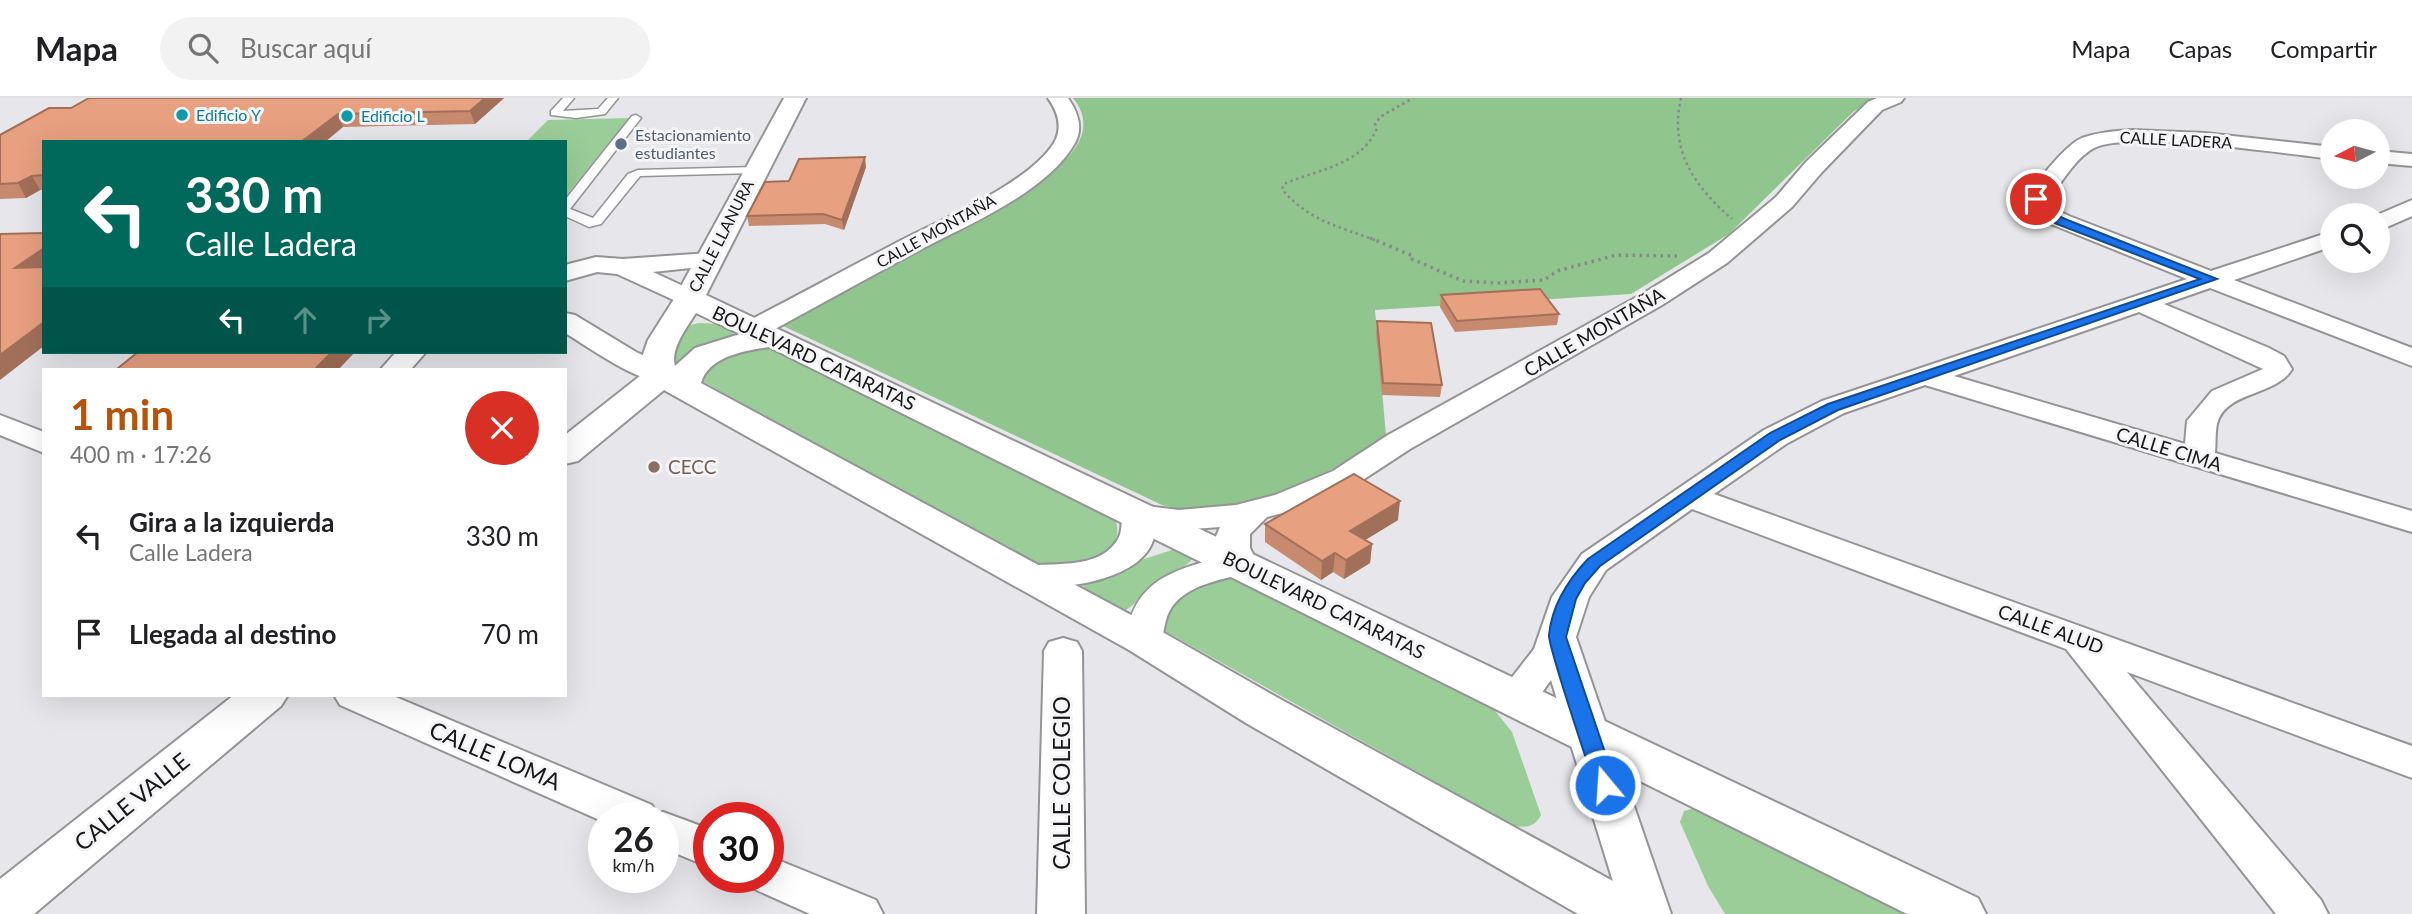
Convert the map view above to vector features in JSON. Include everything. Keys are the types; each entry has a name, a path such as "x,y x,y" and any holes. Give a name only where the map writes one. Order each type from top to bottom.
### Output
{"street":[{"name":"CALLE LLANURA","path":"673,380 657,360 660,350 795,98"},
{"name":"CALLE MONTAÑA","path":"764,333 1032,175 1052,159 1068,134 1069,119 1058,98"},
{"name":"CALLE MONTAÑA","path":"1138,515 1160,519 1199,520 1255,511 1307,494 1344,478 1399,442 1687,278 1766,219 1875,106 1894,98"},
{"name":"CALLE LADERA","path":"2320,151 2149,135 2101,138 2085,144 2036,199 2044,213 2061,221 2412,358"},
{"path":"2390,158 2412,160"},
{"path":"2390,217 2412,206"},
{"path":"1516,698 1552,653 1568,599 1577,581 1594,562 1748,455 1804,421 1864,396 2320,242"},
{"path":"567,272 596,264 623,267 709,260"},
{"path":"623,267 689,299"},
{"name":"BOULEVARD CATARATAS","path":"689,299 1959,914"},
{"path":"2139,303 2259,354 2274,362 2278,369 2275,374 2222,397 2202,421 2199,458"},
{"path":"567,322 626,358 673,380 1144,640 1263,711 1626,914"},
{"path":"567,452 673,380 684,378 695,364 716,351 764,333"},
{"path":"397,368 410,354"},
{"name":"CALLE CIMA","path":"1925,376 2412,522"},
{"path":"0,424 42,443"},
{"name":"CALLE ALUD","path":"1690,497 2412,762"},
{"name":"CALLE MONTAÑA","path":"1240,564 1230,547 1231,532 1238,523 1255,511"},
{"path":"1028,576 1068,577 1112,562 1130,548 1137,538 1141,527 1138,515"},
{"path":"1144,640 1144,626 1149,612 1169,589 1202,573 1240,564"},
{"path":"1557,637 1647,914"},
{"path":"2077,638 2304,914"},
{"name":"CALLE COLEGIO","path":"1061,914 1063,651"},
{"name":"CALLE VALLE","path":"0,910 263,697"},
{"name":"CALLE LOMA","path":"359,697 601,802"},
{"path":"784,881 859,914"}],"lane":[{"path":"569,98 555,113 576,115 601,112 613,98"},
{"path":"567,207 636,118"},
{"path":"567,211 589,223 597,221 632,176 638,173 755,170"}],"path":[{"path":"1413,98 1380,117 1375,124 1377,128 1373,141 1360,152 1328,171 1284,184 1282,189 1313,218 1406,251 1413,256 1412,259 1468,283 1544,280 1557,271 1616,255 1679,256"},
{"path":"1681,98 1676,126 1685,161 1721,209 1739,225"}],"green space":[{"path":"1073,98 1878,98 1854,111 1729,234 1631,294 1375,310 1386,436 1336,467 1279,494 1219,509 1190,510 1162,505 779,324 1046,177 1064,161 1079,142 1083,121"},
{"path":"630,118 567,195 567,140 528,140 548,120"},
{"path":"699,323 722,324 732,329 734,336 679,363 669,361 682,327"},
{"path":"760,341 1115,518 1117,534 1113,545 1104,554 1091,560 1060,565 1033,565 693,376 700,368"},
{"path":"1178,548 1192,557 1191,561 1126,610 1122,611 1083,590 1085,581 1095,575"},
{"path":"1229,573 1488,702 1512,732 1541,815 1539,819 1530,826 1514,826 1163,630 1163,606 1215,576"},
{"path":"1699,807 1919,914 1725,914 1708,886 1680,822 1684,811"}],"building":[{"path":"89,98 485,98 470,111 338,114 304,140 42,140 42,175 32,176 18,183 0,184 0,135 49,108 71,108"},
{"path":"865,157 842,220 823,214 747,216 765,182 789,181 799,159"},
{"path":"42,233 42,249 15,268 42,267 42,324 0,355 0,234"},
{"path":"1540,289 1559,314 1457,321 1441,295"},
{"path":"1377,321 1431,323 1442,385 1383,383"},
{"path":"136,354 330,354 316,368 118,368"},
{"path":"1354,474 1400,501 1350,531 1372,544 1346,560 1335,553 1322,561 1265,524"}],"place":[{"name":"Edificio Y","path":"182,115"},
{"name":"Edificio L","path":"347,116"},
{"name":"Estacionamiento estudiantes","path":"621,144"},
{"name":"CECC","path":"654,467"}],"route":[{"path":"1605,785 1557,637 1568,599 1577,581 1594,562 1775,437 1833,407 2211,279 2061,221 2044,213 2038,207 2036,199"}]}
